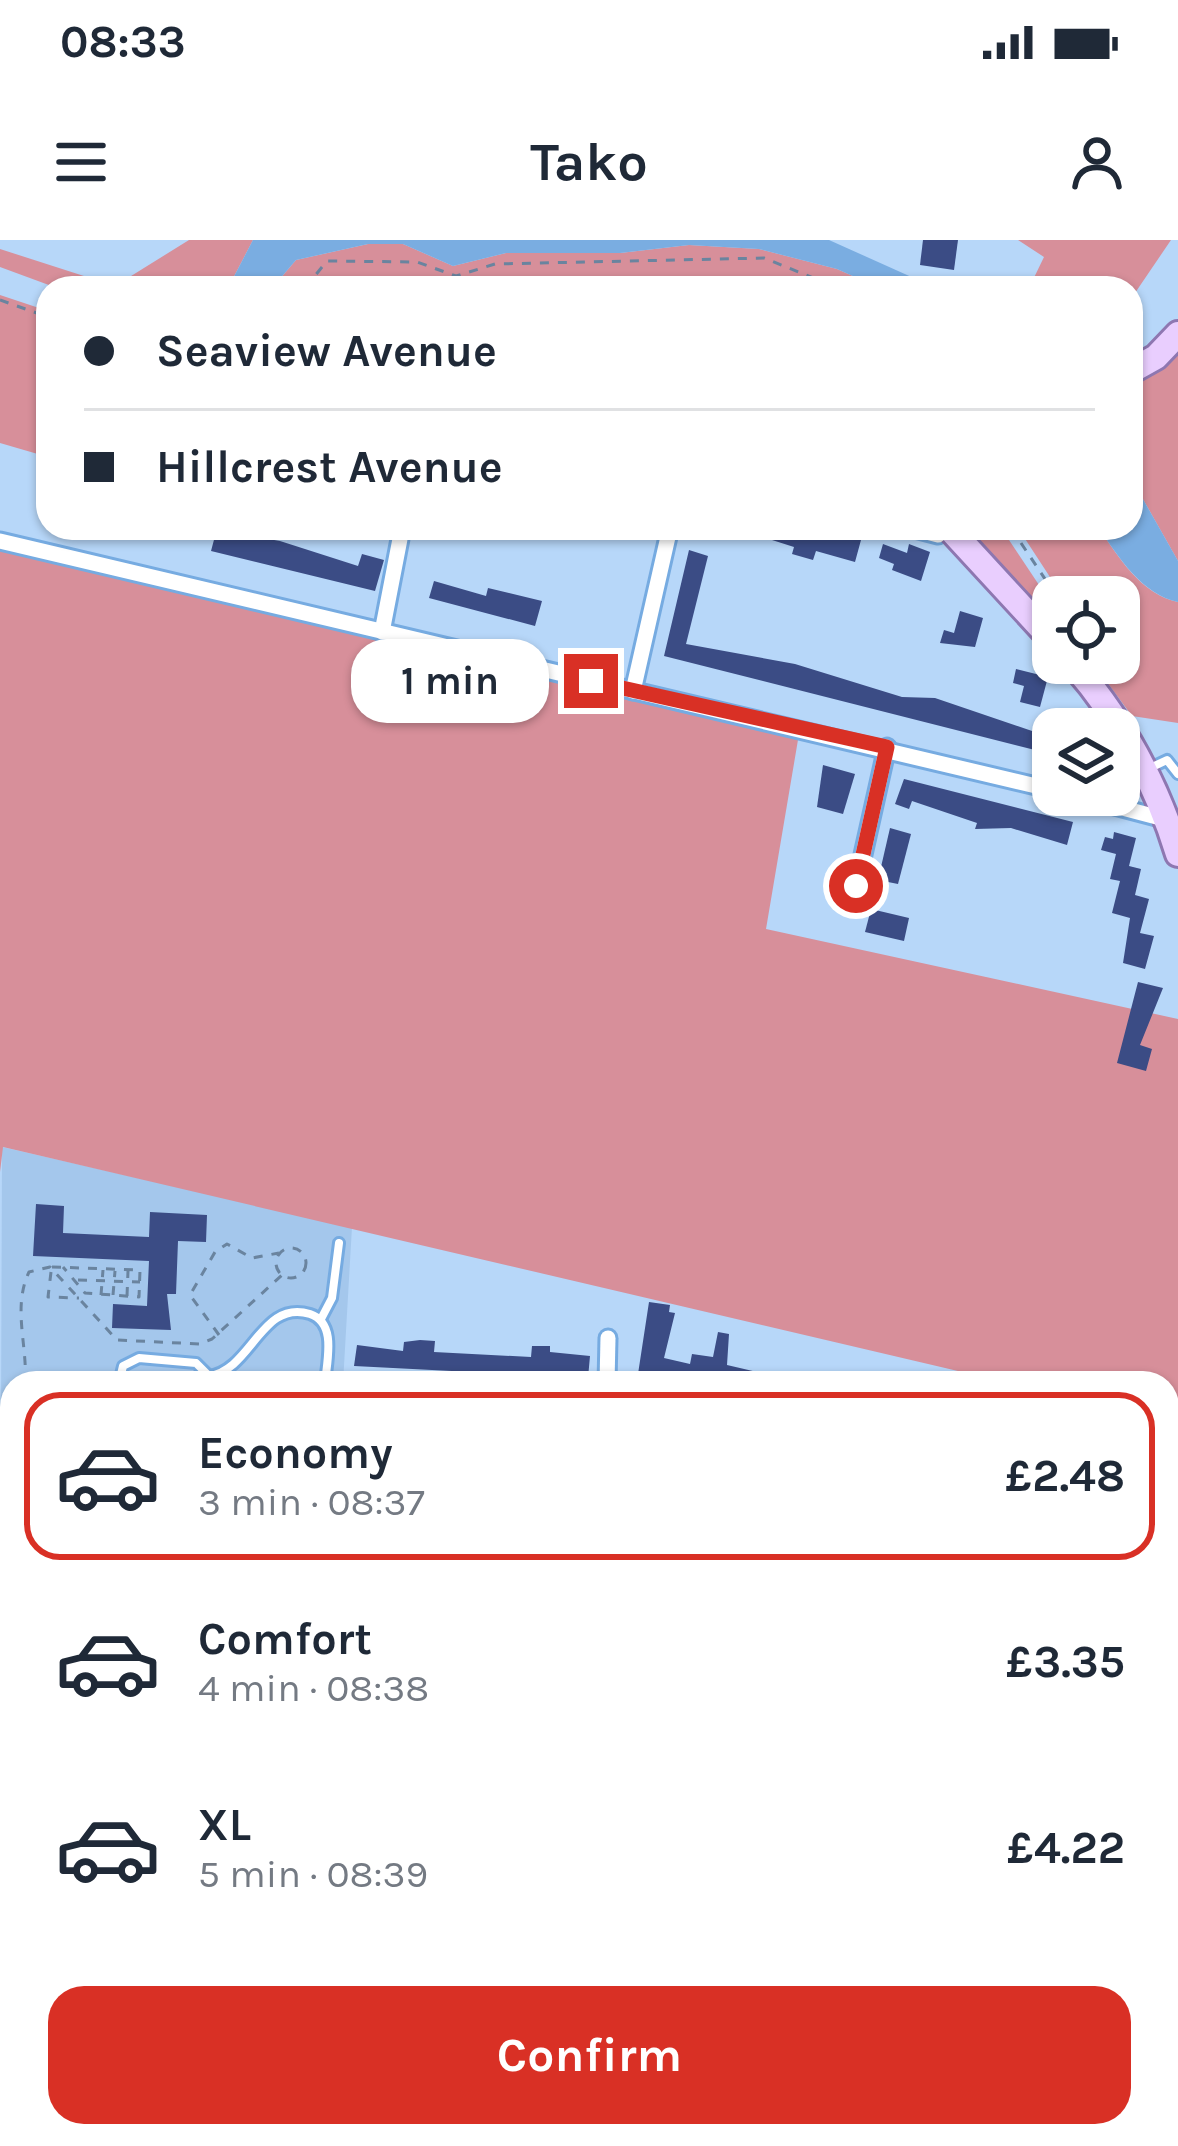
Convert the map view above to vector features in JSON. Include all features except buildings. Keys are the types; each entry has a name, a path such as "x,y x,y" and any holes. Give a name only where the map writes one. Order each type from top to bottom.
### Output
{"main road":[{"path":"1143,364 1178,334"},
{"path":"959,540 1032,618"},
{"path":"1091,684 1147,770 1173,820 1178,854"}],"street":[{"path":"382,632 402,540"},
{"path":"633,692 667,540"},
{"path":"0,541 1032,785"},
{"path":"856,886 887,747"},
{"path":"1140,812 1173,820"},
{"path":"607,1371 608,1338"}],"lane":[{"path":"1147,770 1167,760 1178,774"},
{"path":"321,1319 332,1298 339,1243"},
{"path":"225,1371 285,1312 321,1319 327,1328 325,1371"},
{"path":"122,1371 139,1358 196,1363 202,1371"}],"path":[{"path":"314,276 327,260 417,262 456,276 495,264 764,259 807,276"},
{"path":"0,300 36,313"},
{"path":"1019,540 1043,576"},
{"path":"51,1267 117,1340 199,1344 219,1335 282,1276 302,1274 307,1260 293,1247 252,1258 227,1244 215,1252 190,1294 219,1335"},
{"path":"279,1253 276,1267 282,1276"},
{"path":"51,1267 48,1297 80,1298 86,1293 89,1268"},
{"path":"25,1371 22,1286 29,1273 51,1267 62,1267 77,1268 103,1268 140,1270 139,1297 86,1293 62,1267"},
{"path":"76,1281 77,1268"},
{"path":"101,1295 103,1268"},
{"path":"113,1295 115,1269"},
{"path":"127,1296 128,1269"},
{"path":"76,1281 140,1282"}],"shaded area":[{"path":"189,240 253,240 234,276 131,276"},
{"path":"253,240 829,240 909,276 853,276 759,249 689,245 620,253 506,253 453,266 403,244 368,244 296,260 282,276 234,276"},
{"path":"1018,240 1171,240 1143,281 1143,276 1035,276 1044,257"},
{"path":"368,244 403,244 453,266 506,253 620,253 689,245 759,249 853,276 282,276 296,260"},
{"path":"0,249 84,276 36,276 36,280 0,267"},
{"path":"0,295 36,307 36,454 0,443"},
{"path":"1178,341 1178,561 1143,499 1143,372"},
{"path":"1143,499 1178,561 1178,602 1154,592 1107,540 1143,540"},
{"path":"980,540 1009,540 1033,576 1032,599"},
{"path":"1026,540 1107,540 1136,576 1049,576"},
{"path":"0,541 800,728 766,929 1178,1019 1178,1371 958,1371 3,1147 0,1172"},
{"path":"1140,581 1178,602 1178,723 1140,717 1140,708 1126,708 1108,684 1140,684"},
{"path":"2,1147 352,1227 344,1371 1,1371"}],"route":[{"path":"591,681 887,747 856,886"}]}
